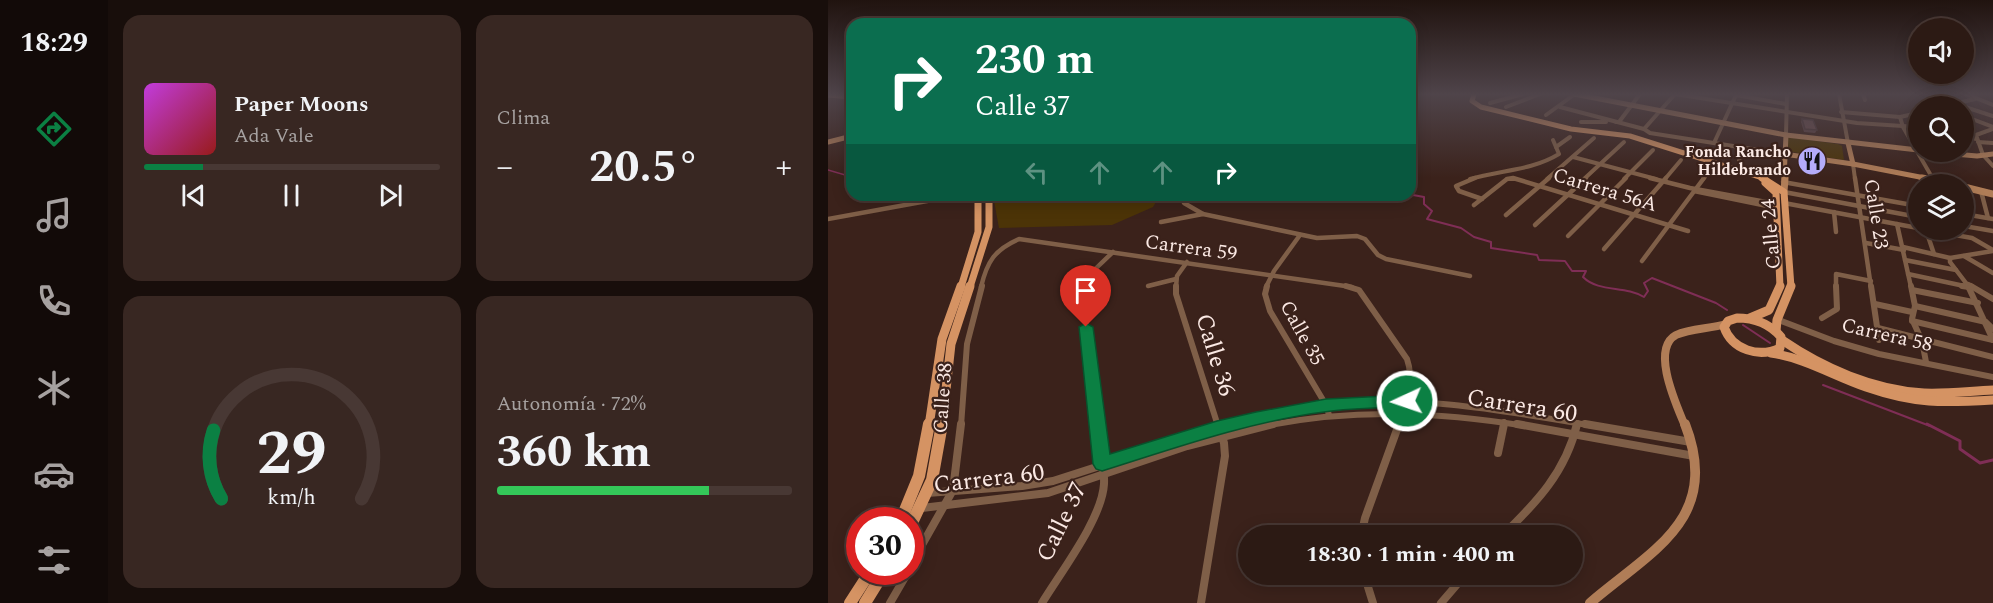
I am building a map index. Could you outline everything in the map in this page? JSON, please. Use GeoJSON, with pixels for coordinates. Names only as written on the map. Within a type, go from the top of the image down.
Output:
{"type":"FeatureCollection","features":[{"type":"Feature","properties":{"kind":"main road","name":"Calle 24"},"geometry":{"type":"LineString","coordinates":[[1535,122],[1570,131],[1632,140],[1749,176],[1767,184],[1774,190],[1779,205],[1790,290],[1785,306],[1776,319],[1776,331]]}},
{"type":"Feature","properties":{"kind":"main road"},"geometry":{"type":"LineString","coordinates":[[1543,122],[1571,129],[1630,136],[1772,182],[1784,192]]}},
{"type":"Feature","properties":{"kind":"main road","name":"Calle 24"},"geometry":{"type":"LineString","coordinates":[[1750,318],[1769,310],[1780,288],[1779,205],[1784,192]]}},
{"type":"Feature","properties":{"kind":"main road","name":"Calle 38"},"geometry":{"type":"LineString","coordinates":[[908,507],[925,460],[942,341],[976,243],[980,222],[978,201]]}},
{"type":"Feature","properties":{"kind":"main road","name":"Calle 38"},"geometry":{"type":"LineString","coordinates":[[920,507],[927,493],[939,446],[950,352],[955,329],[989,226],[991,210],[989,201]]}},
{"type":"Feature","properties":{"kind":"main road"},"geometry":{"type":"LineString","coordinates":[[1993,390],[1915,392],[1892,388],[1866,381],[1813,359],[1782,340],[1776,331],[1764,323],[1750,318],[1737,318],[1725,324],[1724,331],[1728,338],[1748,350],[1791,356],[1865,387],[1914,401],[1936,403],[1993,400]]}},
{"type":"Feature","properties":{"kind":"main road"},"geometry":{"type":"LineString","coordinates":[[1771,352],[1780,348],[1782,340]]}},
{"type":"Feature","properties":{"kind":"main road"},"geometry":{"type":"LineString","coordinates":[[850,603],[862,585]]}},
{"type":"Feature","properties":{"kind":"main road"},"geometry":{"type":"LineString","coordinates":[[865,603],[876,585]]}},
{"type":"Feature","properties":{"kind":"street"},"geometry":{"type":"LineString","coordinates":[[1619,122],[1644,129],[1650,133],[1908,174]]}},
{"type":"Feature","properties":{"kind":"street"},"geometry":{"type":"LineString","coordinates":[[1644,129],[1650,122]]}},
{"type":"Feature","properties":{"kind":"street"},"geometry":{"type":"LineString","coordinates":[[1714,142],[1722,122]]}},
{"type":"Feature","properties":{"kind":"street"},"geometry":{"type":"LineString","coordinates":[[1723,122],[1786,135],[1908,149]]}},
{"type":"Feature","properties":{"kind":"street","name":"Calle 24"},"geometry":{"type":"LineString","coordinates":[[1784,192],[1786,122]]}},
{"type":"Feature","properties":{"kind":"street","name":"Calle 23"},"geometry":{"type":"LineString","coordinates":[[1843,122],[1853,164],[1866,243],[1879,340]]}},
{"type":"Feature","properties":{"kind":"street"},"geometry":{"type":"LineString","coordinates":[[1854,122],[1908,127]]}},
{"type":"Feature","properties":{"kind":"street"},"geometry":{"type":"LineString","coordinates":[[1902,122],[1908,135]]}},
{"type":"Feature","properties":{"kind":"street"},"geometry":{"type":"LineString","coordinates":[[1977,122],[1992,129]]}},
{"type":"Feature","properties":{"kind":"street"},"geometry":{"type":"LineString","coordinates":[[1977,139],[1992,129]]}},
{"type":"Feature","properties":{"kind":"street"},"geometry":{"type":"LineString","coordinates":[[1556,147],[1570,137]]}},
{"type":"Feature","properties":{"kind":"street"},"geometry":{"type":"LineString","coordinates":[[828,142],[846,138]]}},
{"type":"Feature","properties":{"kind":"street"},"geometry":{"type":"LineString","coordinates":[[1506,215],[1594,138]]}},
{"type":"Feature","properties":{"kind":"street"},"geometry":{"type":"LineString","coordinates":[[1974,139],[1993,143]]}},
{"type":"Feature","properties":{"kind":"street"},"geometry":{"type":"LineString","coordinates":[[1977,139],[1983,155],[1993,166]]}},
{"type":"Feature","properties":{"kind":"street"},"geometry":{"type":"LineString","coordinates":[[1482,199],[1459,191],[1456,186],[1481,176],[1544,164],[1559,153],[1553,140]]}},
{"type":"Feature","properties":{"kind":"street"},"geometry":{"type":"LineString","coordinates":[[828,147],[846,142]]}},
{"type":"Feature","properties":{"kind":"street"},"geometry":{"type":"LineString","coordinates":[[1535,225],[1624,142]]}},
{"type":"Feature","properties":{"kind":"street"},"geometry":{"type":"LineString","coordinates":[[1739,161],[1742,147]]}},
{"type":"Feature","properties":{"kind":"street"},"geometry":{"type":"LineString","coordinates":[[1568,236],[1653,150]]}},
{"type":"Feature","properties":{"kind":"street"},"geometry":{"type":"LineString","coordinates":[[1974,154],[1993,154]]}},
{"type":"Feature","properties":{"kind":"street"},"geometry":{"type":"LineString","coordinates":[[1983,155],[1993,159]]}},
{"type":"Feature","properties":{"kind":"street"},"geometry":{"type":"LineString","coordinates":[[1573,157],[1693,189],[1779,205],[1814,208],[1908,226]]}},
{"type":"Feature","properties":{"kind":"street"},"geometry":{"type":"LineString","coordinates":[[1604,249],[1681,160]]}},
{"type":"Feature","properties":{"kind":"street"},"geometry":{"type":"LineString","coordinates":[[1642,261],[1693,189],[1710,170]]}},
{"type":"Feature","properties":{"kind":"street"},"geometry":{"type":"LineString","coordinates":[[1514,171],[1520,180]]}},
{"type":"Feature","properties":{"kind":"street","name":"Carrera 56A"},"geometry":{"type":"LineString","coordinates":[[1482,199],[1507,179],[1513,178],[1688,231]]}},
{"type":"Feature","properties":{"kind":"street"},"geometry":{"type":"LineString","coordinates":[[1772,182],[1783,182],[1908,205]]}},
{"type":"Feature","properties":{"kind":"street"},"geometry":{"type":"LineString","coordinates":[[1974,189],[1993,194]]}},
{"type":"Feature","properties":{"kind":"street"},"geometry":{"type":"LineString","coordinates":[[1981,191],[1991,219]]}},
{"type":"Feature","properties":{"kind":"street"},"geometry":{"type":"LineString","coordinates":[[1784,192],[1908,215]]}},
{"type":"Feature","properties":{"kind":"street"},"geometry":{"type":"LineString","coordinates":[[1812,197],[1814,208]]}},
{"type":"Feature","properties":{"kind":"street"},"geometry":{"type":"LineString","coordinates":[[1474,205],[1482,199]]}},
{"type":"Feature","properties":{"kind":"street"},"geometry":{"type":"LineString","coordinates":[[828,219],[927,201]]}},
{"type":"Feature","properties":{"kind":"street"},"geometry":{"type":"LineString","coordinates":[[1186,201],[1184,202],[1203,214],[1300,235],[1328,239],[1357,236],[1365,239],[1378,255],[1386,259],[1470,276]]}},
{"type":"Feature","properties":{"kind":"street"},"geometry":{"type":"LineString","coordinates":[[1834,212],[1836,232]]}},
{"type":"Feature","properties":{"kind":"street"},"geometry":{"type":"LineString","coordinates":[[1161,222],[1203,214]]}},
{"type":"Feature","properties":{"kind":"street"},"geometry":{"type":"LineString","coordinates":[[1974,216],[1991,219]]}},
{"type":"Feature","properties":{"kind":"street"},"geometry":{"type":"LineString","coordinates":[[1897,224],[1912,290],[1912,321],[1922,339],[1926,362]]}},
{"type":"Feature","properties":{"kind":"street"},"geometry":{"type":"LineString","coordinates":[[1974,228],[1993,231]]}},
{"type":"Feature","properties":{"kind":"street","name":"Calle 35"},"geometry":{"type":"LineString","coordinates":[[1300,235],[1273,274],[1266,290],[1270,311],[1326,405],[1329,415]]}},
{"type":"Feature","properties":{"kind":"street","name":"Carrera 59"},"geometry":{"type":"LineString","coordinates":[[1018,239],[1273,274],[1349,286],[1359,290],[1407,361],[1411,383],[1407,401]]}},
{"type":"Feature","properties":{"kind":"street","name":"Calle 38"},"geometry":{"type":"LineString","coordinates":[[924,542],[953,490],[962,429],[967,344],[987,264],[1008,244],[1018,239]]}},
{"type":"Feature","properties":{"kind":"street"},"geometry":{"type":"LineString","coordinates":[[1974,239],[1993,251]]}},
{"type":"Feature","properties":{"kind":"street"},"geometry":{"type":"LineString","coordinates":[[1930,240],[1934,254]]}},
{"type":"Feature","properties":{"kind":"street"},"geometry":{"type":"LineString","coordinates":[[1866,243],[1950,258],[1993,251]]}},
{"type":"Feature","properties":{"kind":"street","name":"Calle 37"},"geometry":{"type":"LineString","coordinates":[[1042,603],[1087,528],[1100,500],[1103,475],[1082,286],[1089,275],[1113,252]]}},
{"type":"Feature","properties":{"kind":"street"},"geometry":{"type":"LineString","coordinates":[[1964,256],[1993,273]]}},
{"type":"Feature","properties":{"kind":"street"},"geometry":{"type":"LineString","coordinates":[[1950,258],[1978,303],[1993,340]]}},
{"type":"Feature","properties":{"kind":"street"},"geometry":{"type":"LineString","coordinates":[[1905,260],[1956,270]]}},
{"type":"Feature","properties":{"kind":"street"},"geometry":{"type":"LineString","coordinates":[[1148,286],[1176,279],[1187,262]]}},
{"type":"Feature","properties":{"kind":"street"},"geometry":{"type":"LineString","coordinates":[[1822,318],[1838,308],[1836,274],[1871,281]]}},
{"type":"Feature","properties":{"kind":"street"},"geometry":{"type":"LineString","coordinates":[[1908,274],[1968,285],[1993,299]]}},
{"type":"Feature","properties":{"kind":"street","name":"Calle 36"},"geometry":{"type":"LineString","coordinates":[[1176,279],[1176,294],[1221,435],[1225,456],[1201,603]]}},
{"type":"Feature","properties":{"kind":"street"},"geometry":{"type":"LineString","coordinates":[[1912,290],[1978,303]]}},
{"type":"Feature","properties":{"kind":"street"},"geometry":{"type":"LineString","coordinates":[[1875,304],[1986,322],[1993,329]]}},
{"type":"Feature","properties":{"kind":"street","name":"Carrera 58"},"geometry":{"type":"LineString","coordinates":[[1776,319],[1801,330],[1873,352],[1993,377]]}},
{"type":"Feature","properties":{"kind":"street"},"geometry":{"type":"LineString","coordinates":[[1912,321],[1993,340]]}},
{"type":"Feature","properties":{"kind":"street"},"geometry":{"type":"LineString","coordinates":[[1590,603],[1677,529],[1687,511],[1696,457],[1666,373],[1664,356],[1666,345],[1674,336],[1711,330],[1725,324]]}},
{"type":"Feature","properties":{"kind":"street"},"geometry":{"type":"LineString","coordinates":[[1878,328],[1993,357]]}},
{"type":"Feature","properties":{"kind":"street"},"geometry":{"type":"LineString","coordinates":[[1694,332],[1728,338]]}},
{"type":"Feature","properties":{"kind":"street"},"geometry":{"type":"LineString","coordinates":[[1363,525],[1407,401]]}},
{"type":"Feature","properties":{"kind":"street","name":"Carrera 60"},"geometry":{"type":"LineString","coordinates":[[927,493],[1028,486],[1217,427],[1326,405],[1407,401],[1475,406],[1692,442]]}},
{"type":"Feature","properties":{"kind":"street","name":"Carrera 60"},"geometry":{"type":"LineString","coordinates":[[924,507],[947,502],[1026,497],[1048,493],[1221,435],[1329,415],[1403,412],[1452,414],[1696,457]]}},
{"type":"Feature","properties":{"kind":"street"},"geometry":{"type":"LineString","coordinates":[[1498,453],[1504,422]]}},
{"type":"Feature","properties":{"kind":"street"},"geometry":{"type":"LineString","coordinates":[[1513,525],[1562,469],[1577,424]]}},
{"type":"Feature","properties":{"kind":"street"},"geometry":{"type":"LineString","coordinates":[[890,603],[900,585]]}},
{"type":"Feature","properties":{"kind":"street"},"geometry":{"type":"LineString","coordinates":[[1367,585],[1373,603]]}},
{"type":"Feature","properties":{"kind":"street"},"geometry":{"type":"LineString","coordinates":[[1441,603],[1457,585]]}},
{"type":"Feature","properties":{"kind":"shaded area"},"geometry":{"type":"Polygon","coordinates":[[[1787,137],[1838,144],[1842,146],[1844,160],[1786,151],[1787,137]]]}},
{"type":"Feature","properties":{"kind":"shaded area"},"geometry":{"type":"Polygon","coordinates":[[[994,201],[1156,201],[1153,207],[1112,225],[999,228],[994,201]]]}},
{"type":"Feature","properties":{"kind":"building"},"geometry":{"type":"Polygon","coordinates":[[[1803,122],[1814,122],[1817,130],[1805,129],[1803,122]]]}},
{"type":"Feature","properties":{"kind":"waterway"},"geometry":{"type":"LineString","coordinates":[[828,170],[846,175]]}},
{"type":"Feature","properties":{"kind":"waterway"},"geometry":{"type":"LineString","coordinates":[[1416,196],[1424,197],[1424,204],[1432,211],[1427,219],[1461,228],[1474,237],[1491,242],[1491,248],[1537,255],[1539,260],[1565,261],[1572,271],[1586,271],[1583,277],[1589,282],[1637,293],[1644,297],[1648,291],[1644,283],[1652,278],[1716,303],[1727,310]]}},
{"type":"Feature","properties":{"kind":"waterway"},"geometry":{"type":"LineString","coordinates":[[1743,325],[1770,343]]}},
{"type":"Feature","properties":{"kind":"waterway"},"geometry":{"type":"LineString","coordinates":[[1823,385],[1930,426]]}},
{"type":"Feature","properties":{"kind":"waterway"},"geometry":{"type":"LineString","coordinates":[[1927,424],[1960,441],[1960,449],[1980,463],[1993,460]]}},
{"type":"Feature","properties":{"kind":"place","name":"Fonda Rancho Hildebrando"},"geometry":{"type":"Point","coordinates":[1812,161]}},
{"type":"Feature","properties":{"kind":"route"},"geometry":{"type":"LineString","coordinates":[[1086,327],[1102,464],[1217,427],[1256,418],[1326,405],[1407,401]]}}]}
